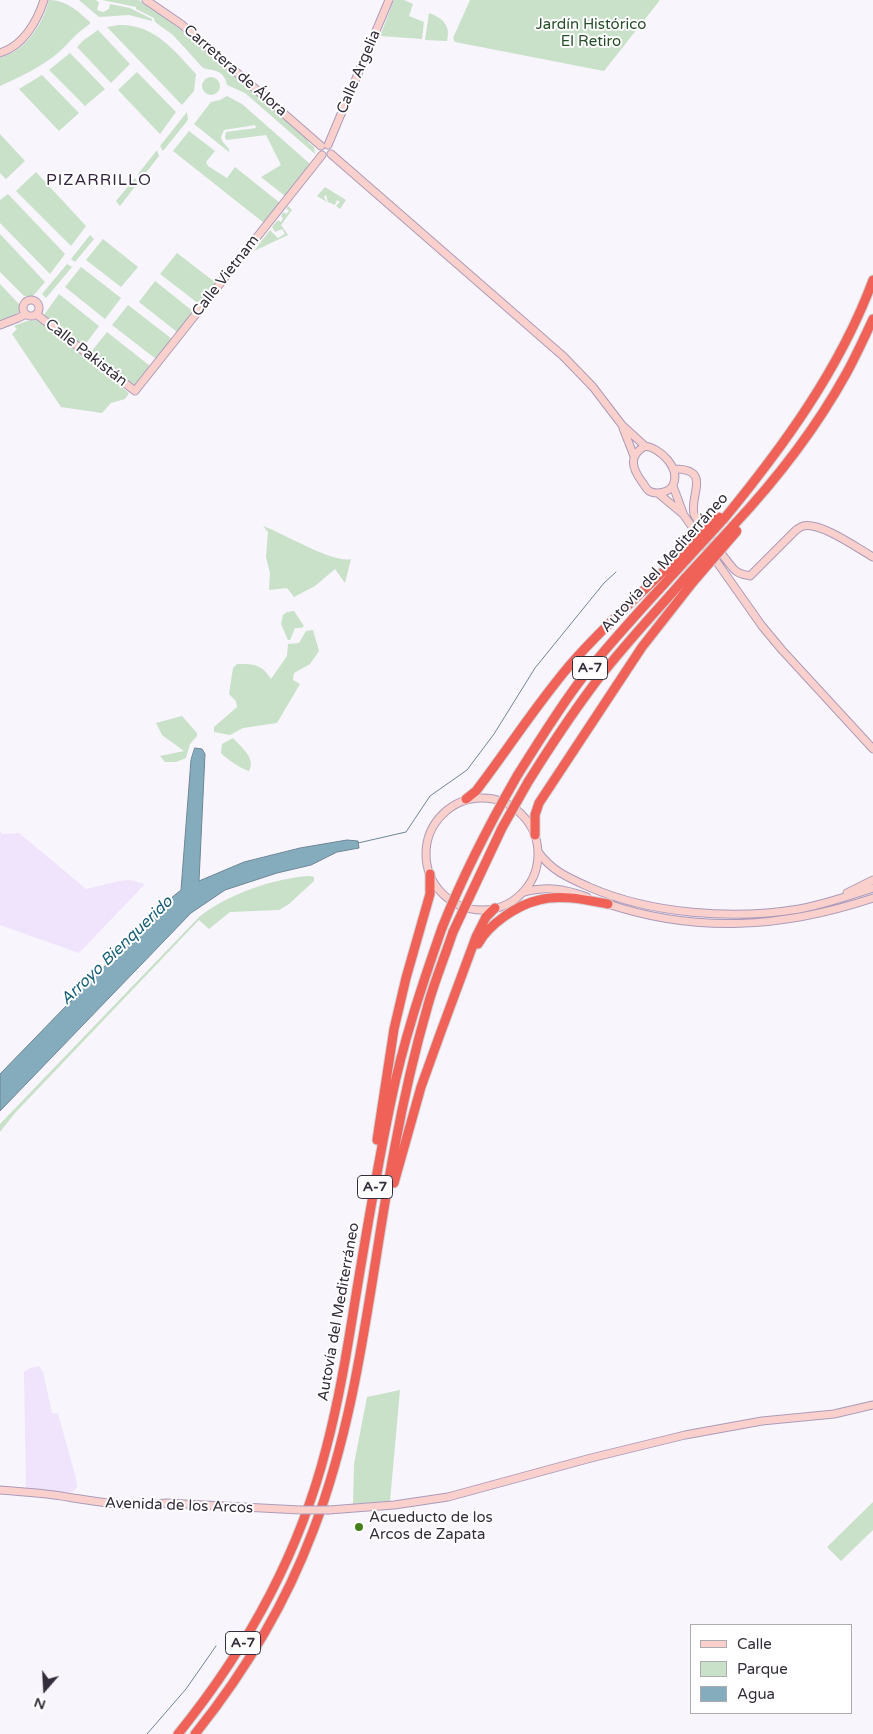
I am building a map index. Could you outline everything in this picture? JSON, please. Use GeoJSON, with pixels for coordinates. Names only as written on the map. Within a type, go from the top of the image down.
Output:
{"type":"FeatureCollection","features":[{"type":"Feature","properties":{"kind":"highway"},"geometry":{"type":"LineString","coordinates":[[466,799],[476,791],[528,718],[570,665],[598,634],[673,568],[754,483],[800,421],[832,368],[867,297],[873,280]]}},
{"type":"Feature","properties":{"kind":"highway","name":"Autovía del Mediterráneo"},"geometry":{"type":"LineString","coordinates":[[195,1734],[220,1702],[259,1643],[287,1592],[313,1531],[339,1454],[354,1392],[410,1071],[428,1004],[454,932],[502,828],[555,739],[592,687],[633,636],[689,580],[735,529],[810,432],[846,374],[873,319]]}},
{"type":"Feature","properties":{"kind":"highway","name":"Autovía del Mediterráneo"},"geometry":{"type":"LineString","coordinates":[[178,1734],[207,1698],[247,1637],[275,1585],[301,1526],[326,1451],[340,1390],[383,1141],[399,1065],[417,999],[457,890],[486,831],[517,776],[545,732],[582,678],[673,568]]}},
{"type":"Feature","properties":{"kind":"highway"},"geometry":{"type":"LineString","coordinates":[[535,835],[535,815],[539,803],[689,580]]}},
{"type":"Feature","properties":{"kind":"highway"},"geometry":{"type":"LineString","coordinates":[[368,1226],[375,1153],[394,1029],[408,970],[430,894],[430,874]]}},
{"type":"Feature","properties":{"kind":"highway"},"geometry":{"type":"LineString","coordinates":[[466,964],[480,940],[495,923],[513,911],[539,900],[563,898],[608,904]]}},
{"type":"Feature","properties":{"kind":"highway"},"geometry":{"type":"LineString","coordinates":[[381,1229],[421,1087],[466,964],[486,917],[495,908]]}},
{"type":"Feature","properties":{"kind":"main road"},"geometry":{"type":"LineString","coordinates":[[0,53],[15,46],[30,29],[41,11],[44,0]]}},
{"type":"Feature","properties":{"kind":"main road","name":"Carretera de Álora"},"geometry":{"type":"LineString","coordinates":[[146,0],[181,24],[325,145]]}},
{"type":"Feature","properties":{"kind":"main road","name":"Calle Argelia"},"geometry":{"type":"LineString","coordinates":[[325,145],[390,0]]}},
{"type":"Feature","properties":{"kind":"main road"},"geometry":{"type":"LineString","coordinates":[[325,145],[332,148],[330,154],[322,155],[320,151],[325,145]]}},
{"type":"Feature","properties":{"kind":"main road"},"geometry":{"type":"LineString","coordinates":[[330,154],[563,356],[593,387],[622,425],[645,446],[654,448],[663,454],[673,469],[673,486],[683,514]]}},
{"type":"Feature","properties":{"kind":"main road","name":"Calle Vietnam"},"geometry":{"type":"LineString","coordinates":[[135,391],[322,155]]}},
{"type":"Feature","properties":{"kind":"main road"},"geometry":{"type":"LineString","coordinates":[[0,325],[26,314],[31,316],[36,314],[39,310],[38,304],[31,300],[24,305],[26,314]]}},
{"type":"Feature","properties":{"kind":"main road","name":"Calle Pakistán"},"geometry":{"type":"LineString","coordinates":[[36,314],[135,391]]}},
{"type":"Feature","properties":{"kind":"main road"},"geometry":{"type":"LineString","coordinates":[[622,425],[634,456],[633,466],[636,474],[649,491],[659,494],[683,514],[767,632],[818,691],[873,749]]}},
{"type":"Feature","properties":{"kind":"main road"},"geometry":{"type":"LineString","coordinates":[[634,456],[638,450],[645,446]]}},
{"type":"Feature","properties":{"kind":"main road"},"geometry":{"type":"LineString","coordinates":[[673,469],[687,471],[694,476],[698,484],[692,503],[694,516],[736,572],[750,576],[796,530],[803,526],[813,526],[824,530],[873,558]]}},
{"type":"Feature","properties":{"kind":"main road"},"geometry":{"type":"LineString","coordinates":[[659,494],[668,491],[673,486]]}},
{"type":"Feature","properties":{"kind":"main road"},"geometry":{"type":"LineString","coordinates":[[482,797],[498,799],[512,805],[524,815],[535,835],[539,853],[538,865],[534,876],[524,892],[511,902],[495,908],[479,910],[456,903],[438,888],[430,874],[426,856],[427,843],[432,829],[440,816],[452,806],[466,799],[482,797]]}},
{"type":"Feature","properties":{"kind":"main road"},"geometry":{"type":"LineString","coordinates":[[539,853],[551,868],[563,875],[612,895],[654,906],[699,913],[747,914],[798,909],[836,900],[873,888]]}},
{"type":"Feature","properties":{"kind":"main road"},"geometry":{"type":"LineString","coordinates":[[836,900],[873,880]]}},
{"type":"Feature","properties":{"kind":"main road"},"geometry":{"type":"LineString","coordinates":[[524,892],[539,888],[554,888],[651,915],[696,922],[747,924],[800,918],[873,898]]}},
{"type":"Feature","properties":{"kind":"main road","name":"Avenida de los Arcos"},"geometry":{"type":"LineString","coordinates":[[0,1490],[144,1506],[166,1503],[329,1510],[394,1505],[448,1497],[590,1458],[742,1424],[834,1414],[873,1405]]}},
{"type":"Feature","properties":{"kind":"shaded area"},"geometry":{"type":"Polygon","coordinates":[[[0,831],[2,834],[19,833],[86,889],[130,880],[145,884],[79,953],[0,925],[0,831]]]}},
{"type":"Feature","properties":{"kind":"shaded area"},"geometry":{"type":"Polygon","coordinates":[[[39,1366],[43,1372],[52,1413],[58,1414],[76,1478],[77,1487],[74,1491],[65,1494],[26,1489],[24,1372],[39,1366]]]}},
{"type":"Feature","properties":{"kind":"green space"},"geometry":{"type":"Polygon","coordinates":[[[49,0],[55,0],[71,7],[90,24],[51,58],[0,86],[0,58],[18,49],[32,36],[42,19],[49,0]]]}},
{"type":"Feature","properties":{"kind":"green space"},"geometry":{"type":"Polygon","coordinates":[[[79,0],[95,0],[99,2],[97,10],[103,12],[109,9],[110,4],[130,8],[152,19],[152,21],[129,15],[99,17],[79,0]]]}},
{"type":"Feature","properties":{"kind":"green space"},"geometry":{"type":"Polygon","coordinates":[[[102,0],[139,0],[163,15],[309,140],[308,142],[314,147],[315,154],[245,93],[227,85],[224,76],[203,68],[173,35],[155,22],[154,18],[136,9],[136,7],[102,0]]]}},
{"type":"Feature","properties":{"kind":"green space"},"geometry":{"type":"Polygon","coordinates":[[[394,0],[404,0],[413,4],[409,16],[424,22],[422,39],[380,36],[394,0]]]}},
{"type":"Feature","properties":{"kind":"green space","name":"Jardín Histórico El Retiro"},"geometry":{"type":"Polygon","coordinates":[[[470,0],[660,0],[604,71],[455,42],[453,38],[470,0]]]}},
{"type":"Feature","properties":{"kind":"green space"},"geometry":{"type":"Polygon","coordinates":[[[429,13],[445,23],[448,31],[447,41],[425,40],[429,13]]]}},
{"type":"Feature","properties":{"kind":"green space"},"geometry":{"type":"Polygon","coordinates":[[[119,25],[143,29],[153,34],[171,48],[196,74],[194,91],[182,105],[107,27],[119,25]]]}},
{"type":"Feature","properties":{"kind":"green space"},"geometry":{"type":"Polygon","coordinates":[[[98,30],[130,64],[111,83],[77,47],[98,30]]]}},
{"type":"Feature","properties":{"kind":"green space"},"geometry":{"type":"Polygon","coordinates":[[[70,53],[105,89],[85,106],[49,70],[70,53]]]}},
{"type":"Feature","properties":{"kind":"green space"},"geometry":{"type":"Polygon","coordinates":[[[137,72],[176,112],[160,134],[118,90],[137,72]]]}},
{"type":"Feature","properties":{"kind":"green space"},"geometry":{"type":"Polygon","coordinates":[[[42,75],[79,113],[59,131],[19,89],[42,75]]]}},
{"type":"Feature","properties":{"kind":"green space"},"geometry":{"type":"Polygon","coordinates":[[[211,77],[217,80],[220,86],[217,92],[211,95],[205,92],[202,86],[205,80],[211,77]]]}},
{"type":"Feature","properties":{"kind":"green space"},"geometry":{"type":"Polygon","coordinates":[[[227,96],[242,104],[309,163],[285,196],[261,177],[281,165],[266,135],[227,140],[225,138],[226,132],[256,128],[255,125],[224,130],[221,137],[229,152],[194,124],[211,102],[227,96]]]}},
{"type":"Feature","properties":{"kind":"green space"},"geometry":{"type":"Polygon","coordinates":[[[187,112],[188,120],[163,151],[160,146],[187,112]]]}},
{"type":"Feature","properties":{"kind":"green space"},"geometry":{"type":"Polygon","coordinates":[[[189,131],[215,151],[206,162],[208,166],[227,178],[235,167],[280,203],[264,223],[173,151],[189,131]]]}},
{"type":"Feature","properties":{"kind":"green space"},"geometry":{"type":"Polygon","coordinates":[[[0,134],[25,161],[6,179],[0,173],[0,134]]]}},
{"type":"Feature","properties":{"kind":"green space"},"geometry":{"type":"Polygon","coordinates":[[[157,150],[159,156],[141,179],[138,174],[157,150]]]}},
{"type":"Feature","properties":{"kind":"green space"},"geometry":{"type":"Polygon","coordinates":[[[36,172],[86,226],[71,246],[16,191],[36,172]]]}},
{"type":"Feature","properties":{"kind":"green space"},"geometry":{"type":"Polygon","coordinates":[[[135,178],[138,183],[120,206],[116,201],[135,178]]]}},
{"type":"Feature","properties":{"kind":"green space"},"geometry":{"type":"Polygon","coordinates":[[[325,187],[346,200],[340,209],[336,206],[340,202],[337,200],[335,205],[328,202],[326,195],[324,197],[327,202],[317,196],[325,187]]]}},
{"type":"Feature","properties":{"kind":"green space"},"geometry":{"type":"Polygon","coordinates":[[[8,194],[65,254],[50,274],[0,223],[0,200],[8,194]]]}},
{"type":"Feature","properties":{"kind":"green space"},"geometry":{"type":"Polygon","coordinates":[[[288,206],[292,210],[281,225],[288,235],[254,251],[270,230],[278,238],[285,234],[282,229],[275,232],[272,227],[278,220],[281,222],[283,212],[286,214],[289,211],[286,208],[288,206]]]}},
{"type":"Feature","properties":{"kind":"green space"},"geometry":{"type":"Polygon","coordinates":[[[0,234],[45,282],[33,296],[24,296],[0,272],[0,234]]]}},
{"type":"Feature","properties":{"kind":"green space"},"geometry":{"type":"Polygon","coordinates":[[[90,235],[94,239],[75,262],[71,259],[90,235]]]}},
{"type":"Feature","properties":{"kind":"green space"},"geometry":{"type":"Polygon","coordinates":[[[103,239],[138,267],[121,287],[86,260],[103,239]]]}},
{"type":"Feature","properties":{"kind":"green space"},"geometry":{"type":"Polygon","coordinates":[[[177,253],[216,283],[199,304],[160,274],[177,253]]]}},
{"type":"Feature","properties":{"kind":"green space"},"geometry":{"type":"Polygon","coordinates":[[[67,264],[72,267],[46,298],[42,294],[67,264]]]}},
{"type":"Feature","properties":{"kind":"green space"},"geometry":{"type":"Polygon","coordinates":[[[81,267],[121,298],[105,319],[65,287],[81,267]]]}},
{"type":"Feature","properties":{"kind":"green space"},"geometry":{"type":"Polygon","coordinates":[[[155,281],[194,312],[177,332],[139,302],[155,281]]]}},
{"type":"Feature","properties":{"kind":"green space"},"geometry":{"type":"Polygon","coordinates":[[[0,284],[19,304],[19,312],[0,322],[0,284]]]}},
{"type":"Feature","properties":{"kind":"green space"},"geometry":{"type":"Polygon","coordinates":[[[59,294],[99,326],[84,346],[44,315],[59,294]]]}},
{"type":"Feature","properties":{"kind":"green space"},"geometry":{"type":"Polygon","coordinates":[[[128,305],[172,339],[156,359],[112,325],[128,305]]]}},
{"type":"Feature","properties":{"kind":"green space"},"geometry":{"type":"Polygon","coordinates":[[[37,320],[129,393],[125,399],[111,403],[102,413],[61,407],[12,334],[17,329],[14,326],[27,321],[37,320]]]}},
{"type":"Feature","properties":{"kind":"green space"},"geometry":{"type":"Polygon","coordinates":[[[107,332],[150,366],[134,386],[91,352],[107,332]]]}},
{"type":"Feature","properties":{"kind":"green space"},"geometry":{"type":"Polygon","coordinates":[[[263,526],[321,553],[343,559],[351,559],[345,583],[335,569],[315,586],[294,597],[287,588],[269,590],[270,573],[266,557],[268,532],[263,526]]]}},
{"type":"Feature","properties":{"kind":"green space"},"geometry":{"type":"Polygon","coordinates":[[[294,611],[304,626],[295,628],[290,640],[288,640],[281,624],[283,615],[294,611]]]}},
{"type":"Feature","properties":{"kind":"green space"},"geometry":{"type":"Polygon","coordinates":[[[313,630],[319,651],[310,664],[294,673],[293,680],[300,684],[277,723],[243,728],[230,735],[214,732],[214,727],[237,707],[236,701],[229,694],[233,668],[237,664],[257,666],[264,670],[271,679],[287,656],[288,644],[299,643],[306,631],[313,630]]]}},
{"type":"Feature","properties":{"kind":"green space"},"geometry":{"type":"Polygon","coordinates":[[[182,716],[197,733],[197,736],[190,744],[186,758],[176,762],[165,762],[160,756],[184,751],[162,735],[156,723],[182,716]]]}},
{"type":"Feature","properties":{"kind":"green space"},"geometry":{"type":"Polygon","coordinates":[[[233,738],[249,757],[251,766],[249,771],[221,753],[222,744],[233,738]]]}},
{"type":"Feature","properties":{"kind":"green space"},"geometry":{"type":"Polygon","coordinates":[[[314,877],[314,881],[289,904],[279,910],[230,912],[209,929],[199,920],[15,1113],[0,1132],[0,1124],[199,917],[236,895],[251,889],[281,880],[314,877]]]}},
{"type":"Feature","properties":{"kind":"green space"},"geometry":{"type":"Polygon","coordinates":[[[400,1390],[390,1501],[353,1504],[354,1464],[367,1397],[400,1390]]]}},
{"type":"Feature","properties":{"kind":"green space"},"geometry":{"type":"Polygon","coordinates":[[[873,1502],[873,1530],[841,1561],[827,1547],[873,1502]]]}},
{"type":"Feature","properties":{"kind":"water"},"geometry":{"type":"Polygon","coordinates":[[[195,748],[202,749],[205,754],[199,881],[244,862],[300,848],[347,840],[358,841],[359,848],[337,852],[311,865],[277,873],[225,890],[191,913],[0,1111],[0,1074],[170,899],[181,890],[191,760],[195,748]]]}},
{"type":"Feature","properties":{"kind":"waterway"},"geometry":{"type":"LineString","coordinates":[[358,843],[406,832],[430,796],[467,770],[494,734],[535,668],[604,583],[616,572]]}},
{"type":"Feature","properties":{"kind":"waterway"},"geometry":{"type":"LineString","coordinates":[[147,1734],[186,1689],[216,1646]]}},
{"type":"Feature","properties":{"kind":"place","name":"Acueducto de los Arcos de Zapata"},"geometry":{"type":"Point","coordinates":[359,1527]}},
{"type":"Feature","properties":{"kind":"district","name":"PIZARRILLO"},"geometry":{"type":"Point","coordinates":[99,181]}},
{"type":"Feature","properties":{"kind":"water label","name":"Arroyo Bienquerido"},"geometry":{"type":"Point","coordinates":[117,951]}}]}
